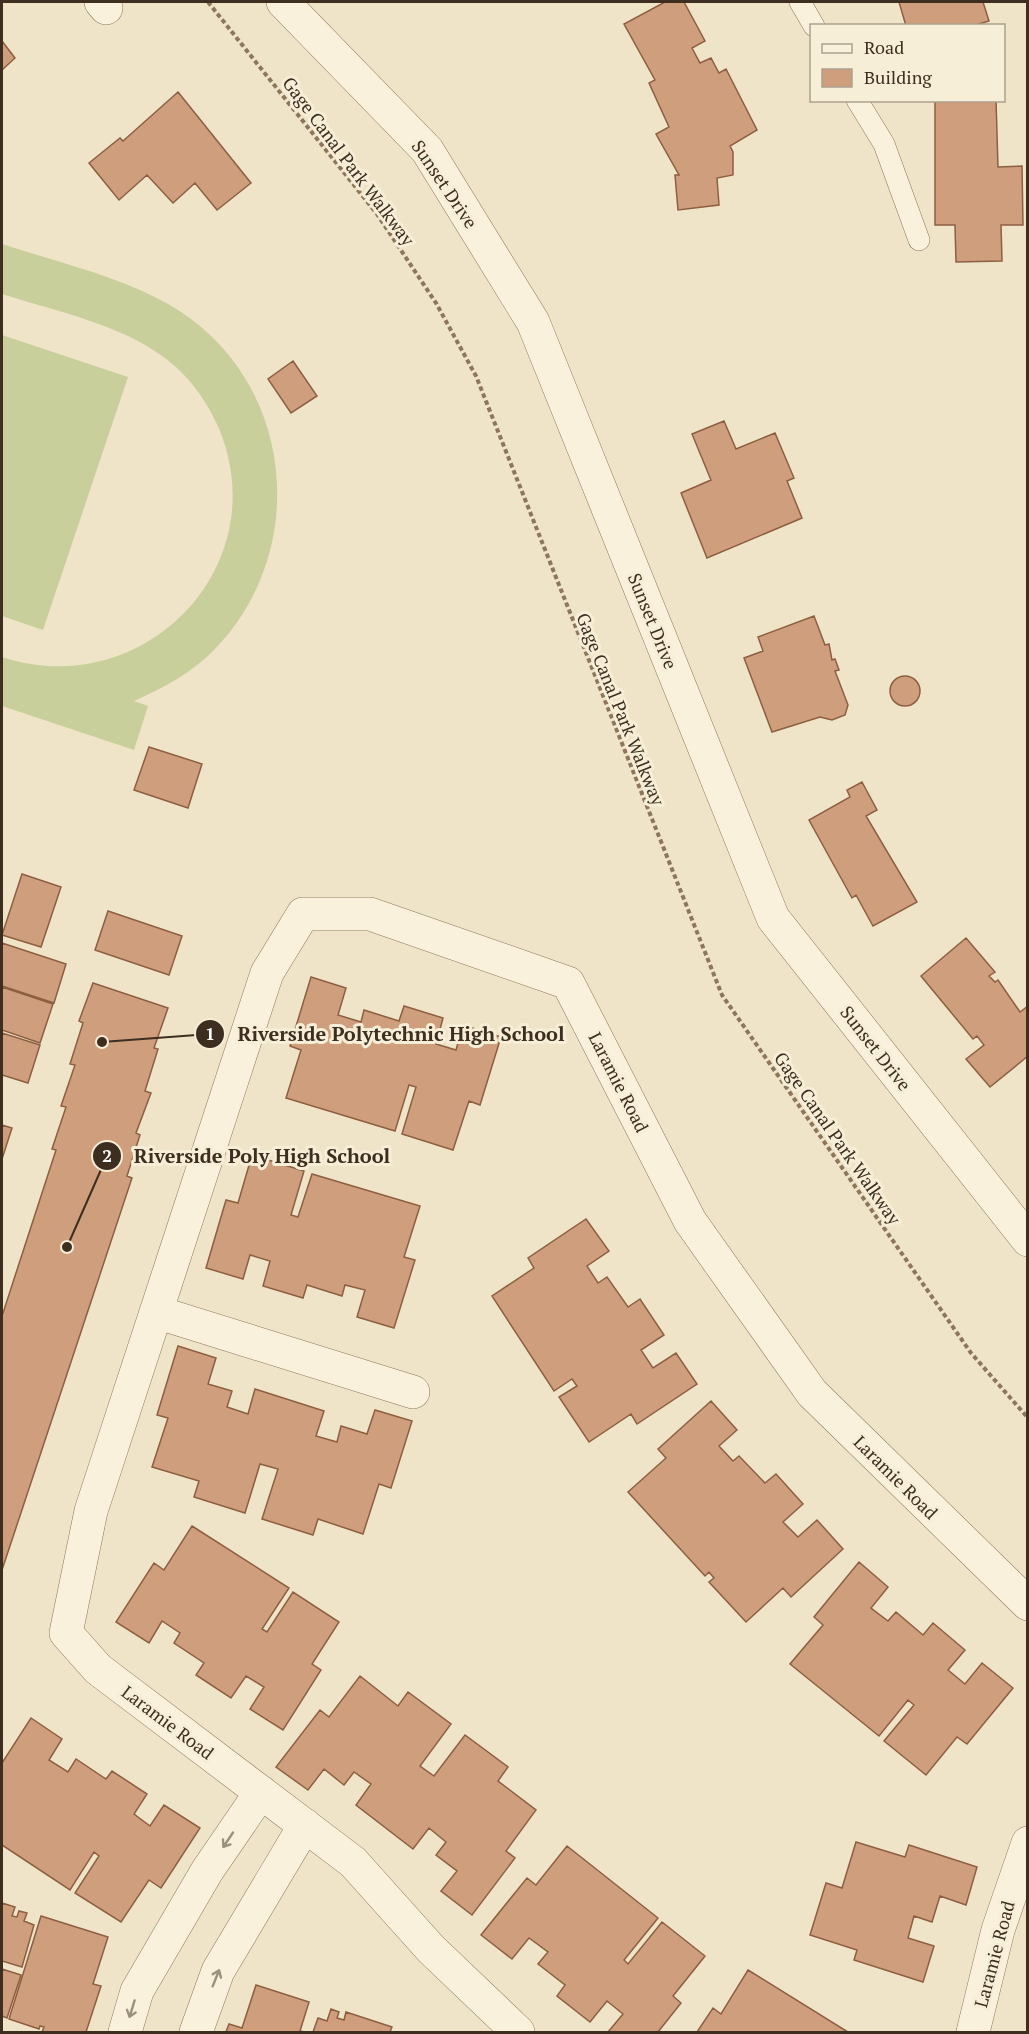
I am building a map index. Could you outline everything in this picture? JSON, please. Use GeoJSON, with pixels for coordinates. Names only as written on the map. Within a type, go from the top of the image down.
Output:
{"type":"FeatureCollection","features":[{"type":"Feature","properties":{"kind":"street","name":"Sunset Drive"},"geometry":{"type":"LineString","coordinates":[[283,2],[427,150],[533,322],[773,918],[1028,1240]]}},
{"type":"Feature","properties":{"kind":"street","name":"Laramie Road"},"geometry":{"type":"LineString","coordinates":[[518,2032],[432,1949],[354,1862],[98,1669],[66,1633],[91,1511],[267,973],[303,914],[370,914],[568,983],[690,1221],[812,1393],[1028,1605]]}},
{"type":"Feature","properties":{"kind":"street"},"geometry":{"type":"LineString","coordinates":[[156,1312],[413,1392]]}},
{"type":"Feature","properties":{"kind":"street"},"geometry":{"type":"LineString","coordinates":[[124,2032],[137,1991],[207,1871],[261,1792]]}},
{"type":"Feature","properties":{"kind":"street"},"geometry":{"type":"LineString","coordinates":[[196,2032],[218,1971],[305,1825]]}},
{"type":"Feature","properties":{"kind":"street","name":"Laramie Road"},"geometry":{"type":"LineString","coordinates":[[974,2032],[998,1930],[1028,1843]]}},
{"type":"Feature","properties":{"kind":"lane"},"geometry":{"type":"LineString","coordinates":[[800,2],[813,24]]}},
{"type":"Feature","properties":{"kind":"lane"},"geometry":{"type":"LineString","coordinates":[[858,102],[884,144],[919,240]]}},
{"type":"Feature","properties":{"kind":"path","name":"Gage Canal Park Walkway"},"geometry":{"type":"LineString","coordinates":[[208,2],[377,214],[436,303],[476,376],[722,994],[971,1353],[1028,1418]]}},
{"type":"Feature","properties":{"kind":"green space"},"geometry":{"type":"Polygon","coordinates":[[[2,244],[124,283],[170,305],[191,319],[226,352],[252,391],[269,434],[277,479],[275,525],[264,570],[244,612],[214,650],[177,679],[134,701],[148,706],[134,750],[2,706],[2,657],[54,666],[102,661],[147,642],[184,613],[212,576],[229,531],[232,483],[220,431],[210,410],[189,380],[171,363],[145,345],[85,319],[2,294],[2,244]]]}},
{"type":"Feature","properties":{"kind":"green space"},"geometry":{"type":"Polygon","coordinates":[[[2,335],[128,377],[43,630],[2,616],[2,335]]]}},
{"type":"Feature","properties":{"kind":"building"},"geometry":{"type":"Polygon","coordinates":[[[665,2],[684,2],[705,41],[692,48],[700,63],[711,58],[719,73],[726,69],[757,130],[730,146],[733,152],[733,175],[717,178],[719,205],[678,210],[675,175],[679,175],[656,134],[669,127],[649,83],[655,80],[624,24],[665,2]]]}},
{"type":"Feature","properties":{"kind":"building"},"geometry":{"type":"Polygon","coordinates":[[[899,2],[983,2],[989,21],[979,24],[905,24],[899,2]]]}},
{"type":"Feature","properties":{"kind":"building"},"geometry":{"type":"Polygon","coordinates":[[[2,41],[15,58],[2,70],[2,41]]]}},
{"type":"Feature","properties":{"kind":"building"},"geometry":{"type":"Polygon","coordinates":[[[178,92],[251,183],[217,210],[195,183],[173,203],[147,175],[119,200],[89,163],[120,138],[123,141],[178,92]]]}},
{"type":"Feature","properties":{"kind":"building"},"geometry":{"type":"Polygon","coordinates":[[[935,102],[996,102],[998,167],[1022,166],[1023,225],[1001,225],[1002,261],[956,262],[955,225],[935,225],[935,102]]]}},
{"type":"Feature","properties":{"kind":"building"},"geometry":{"type":"Polygon","coordinates":[[[293,361],[317,396],[291,413],[268,379],[293,361]]]}},
{"type":"Feature","properties":{"kind":"building"},"geometry":{"type":"Polygon","coordinates":[[[724,421],[736,449],[775,433],[794,478],[787,481],[802,518],[707,558],[681,493],[711,480],[692,434],[724,421]]]}},
{"type":"Feature","properties":{"kind":"building"},"geometry":{"type":"Polygon","coordinates":[[[814,616],[825,645],[829,644],[832,660],[835,659],[839,670],[835,671],[848,705],[845,715],[832,720],[820,717],[772,732],[744,658],[763,651],[758,637],[814,616]]]}},
{"type":"Feature","properties":{"kind":"building"},"geometry":{"type":"Polygon","coordinates":[[[905,676],[916,680],[920,691],[916,702],[905,706],[894,702],[890,691],[894,680],[905,676]]]}},
{"type":"Feature","properties":{"kind":"building"},"geometry":{"type":"Polygon","coordinates":[[[149,747],[202,764],[188,808],[134,790],[149,747]]]}},
{"type":"Feature","properties":{"kind":"building"},"geometry":{"type":"Polygon","coordinates":[[[862,782],[877,810],[866,816],[917,902],[873,926],[856,895],[852,898],[809,820],[850,797],[847,790],[862,782]]]}},
{"type":"Feature","properties":{"kind":"building"},"geometry":{"type":"Polygon","coordinates":[[[22,874],[61,887],[41,947],[2,935],[22,874]]]}},
{"type":"Feature","properties":{"kind":"building"},"geometry":{"type":"Polygon","coordinates":[[[108,911],[182,936],[169,975],[95,950],[108,911]]]}},
{"type":"Feature","properties":{"kind":"building"},"geometry":{"type":"Polygon","coordinates":[[[966,938],[995,972],[989,976],[995,982],[998,980],[1020,1012],[1028,1006],[1028,1056],[990,1087],[966,1059],[984,1045],[977,1036],[973,1039],[921,976],[966,938]]]}},
{"type":"Feature","properties":{"kind":"building"},"geometry":{"type":"Polygon","coordinates":[[[2,943],[66,964],[54,1003],[2,986],[2,943]]]}},
{"type":"Feature","properties":{"kind":"building"},"geometry":{"type":"Polygon","coordinates":[[[311,977],[346,988],[338,1015],[361,1022],[364,1010],[399,1021],[404,1006],[443,1018],[436,1044],[456,1050],[463,1025],[501,1037],[480,1105],[469,1101],[453,1150],[402,1134],[416,1087],[409,1085],[395,1131],[286,1098],[301,1050],[290,1046],[311,977]]]}},
{"type":"Feature","properties":{"kind":"building"},"geometry":{"type":"Polygon","coordinates":[[[93,983],[168,1008],[154,1048],[158,1049],[145,1091],[151,1093],[136,1133],[140,1135],[127,1176],[132,1178],[2,1570],[2,1316],[56,1150],[52,1149],[66,1107],[61,1106],[75,1065],[70,1064],[83,1023],[79,1021],[93,983]]]}},
{"type":"Feature","properties":{"kind":"building"},"geometry":{"type":"Polygon","coordinates":[[[2,987],[53,1004],[40,1043],[2,1030],[2,987]]]}},
{"type":"Feature","properties":{"kind":"building"},"geometry":{"type":"Polygon","coordinates":[[[2,1033],[40,1045],[28,1083],[2,1075],[2,1033]]]}},
{"type":"Feature","properties":{"kind":"building"},"geometry":{"type":"Polygon","coordinates":[[[2,1125],[12,1128],[2,1159],[2,1125]]]}},
{"type":"Feature","properties":{"kind":"building"},"geometry":{"type":"Polygon","coordinates":[[[252,1155],[304,1171],[291,1215],[298,1217],[312,1174],[420,1206],[404,1257],[415,1260],[394,1328],[357,1317],[365,1290],[345,1285],[342,1296],[307,1285],[303,1298],[263,1286],[270,1261],[250,1255],[243,1279],[206,1268],[226,1200],[238,1203],[252,1155]]]}},
{"type":"Feature","properties":{"kind":"building"},"geometry":{"type":"Polygon","coordinates":[[[586,1219],[609,1251],[587,1266],[598,1283],[607,1277],[628,1307],[640,1299],[664,1335],[641,1350],[653,1368],[676,1353],[697,1384],[637,1424],[631,1414],[589,1442],[559,1397],[577,1386],[572,1379],[554,1391],[492,1296],[534,1268],[528,1258],[586,1219]]]}},
{"type":"Feature","properties":{"kind":"building"},"geometry":{"type":"Polygon","coordinates":[[[178,1346],[216,1358],[208,1384],[232,1391],[227,1407],[248,1414],[255,1389],[324,1411],[316,1436],[337,1442],[341,1426],[367,1434],[375,1410],[412,1421],[391,1488],[379,1484],[363,1534],[318,1519],[313,1535],[262,1519],[278,1469],[260,1464],[245,1513],[194,1497],[199,1481],[152,1467],[168,1418],[157,1415],[178,1346]]]}},
{"type":"Feature","properties":{"kind":"building"},"geometry":{"type":"Polygon","coordinates":[[[711,1401],[737,1430],[719,1446],[733,1461],[739,1456],[765,1483],[776,1474],[803,1504],[783,1522],[798,1537],[817,1520],[843,1549],[791,1597],[783,1588],[746,1622],[709,1582],[714,1578],[709,1572],[705,1576],[628,1492],[666,1458],[658,1449],[711,1401]]]}},
{"type":"Feature","properties":{"kind":"building"},"geometry":{"type":"Polygon","coordinates":[[[192,1526],[289,1588],[262,1629],[267,1632],[293,1592],[339,1622],[312,1664],[321,1670],[283,1730],[250,1709],[264,1687],[246,1676],[231,1698],[196,1675],[204,1663],[174,1643],[180,1633],[162,1621],[149,1643],[116,1622],[154,1563],[164,1570],[192,1526]]]}},
{"type":"Feature","properties":{"kind":"building"},"geometry":{"type":"Polygon","coordinates":[[[859,1562],[888,1587],[871,1608],[888,1621],[896,1612],[923,1635],[933,1623],[965,1650],[948,1670],[965,1684],[982,1663],[1013,1688],[967,1744],[957,1737],[926,1775],[884,1741],[914,1705],[908,1700],[879,1736],[790,1664],[823,1625],[814,1617],[859,1562]]]}},
{"type":"Feature","properties":{"kind":"building"},"geometry":{"type":"Polygon","coordinates":[[[360,1676],[398,1706],[408,1692],[451,1724],[420,1766],[434,1776],[465,1735],[508,1767],[498,1781],[536,1810],[506,1851],[515,1858],[472,1915],[441,1891],[457,1871],[436,1855],[446,1842],[429,1828],[413,1849],[356,1805],[371,1784],[354,1772],[344,1785],[324,1769],[308,1790],[276,1767],[320,1710],[329,1717],[360,1676]]]}},
{"type":"Feature","properties":{"kind":"building"},"geometry":{"type":"Polygon","coordinates":[[[31,1718],[62,1739],[49,1760],[68,1772],[76,1759],[106,1779],[112,1771],[147,1794],[134,1814],[150,1826],[164,1805],[200,1828],[161,1888],[149,1880],[121,1922],[75,1893],[99,1856],[94,1852],[70,1890],[2,1845],[2,1763],[31,1718]]]}},
{"type":"Feature","properties":{"kind":"building"},"geometry":{"type":"Polygon","coordinates":[[[856,1842],[905,1857],[909,1845],[977,1867],[966,1905],[940,1896],[932,1922],[914,1916],[908,1938],[934,1946],[923,1982],[854,1960],[857,1950],[810,1935],[826,1883],[842,1888],[856,1842]]]}},
{"type":"Feature","properties":{"kind":"building"},"geometry":{"type":"Polygon","coordinates":[[[567,1846],[658,1918],[624,1960],[628,1964],[662,1922],[705,1956],[673,1996],[681,2003],[658,2032],[608,2032],[623,2014],[607,2001],[590,2022],[557,1996],[565,1985],[538,1964],[548,1952],[529,1938],[512,1959],[481,1935],[527,1878],[536,1885],[567,1846]]]}},
{"type":"Feature","properties":{"kind":"building"},"geometry":{"type":"Polygon","coordinates":[[[2,1903],[15,1907],[12,1916],[17,1917],[19,1911],[27,1913],[24,1921],[34,1925],[22,1967],[2,1961],[2,1903]]]}},
{"type":"Feature","properties":{"kind":"building"},"geometry":{"type":"Polygon","coordinates":[[[41,1916],[108,1937],[93,1984],[101,1986],[86,2032],[42,2032],[44,2027],[40,2026],[39,2029],[9,2019],[41,1916]]]}},
{"type":"Feature","properties":{"kind":"building"},"geometry":{"type":"Polygon","coordinates":[[[2,1969],[21,1975],[7,2018],[2,2016],[2,1969]]]}},
{"type":"Feature","properties":{"kind":"building"},"geometry":{"type":"Polygon","coordinates":[[[748,1970],[848,2032],[697,2032],[713,2008],[721,2014],[748,1970]]]}},
{"type":"Feature","properties":{"kind":"building"},"geometry":{"type":"Polygon","coordinates":[[[256,1985],[309,2002],[300,2031],[305,2032],[226,2032],[229,2024],[242,2028],[256,1985]]]}},
{"type":"Feature","properties":{"kind":"building"},"geometry":{"type":"Polygon","coordinates":[[[331,2009],[339,2012],[337,2018],[344,2020],[346,2012],[392,2027],[390,2032],[313,2032],[318,2018],[327,2021],[331,2009]]]}},
{"type":"Feature","properties":{"kind":"place","name":"Riverside Polytechnic High School"},"geometry":{"type":"Point","coordinates":[102,1042]}},
{"type":"Feature","properties":{"kind":"place","name":"Riverside Poly High School"},"geometry":{"type":"Point","coordinates":[67,1247]}}]}
